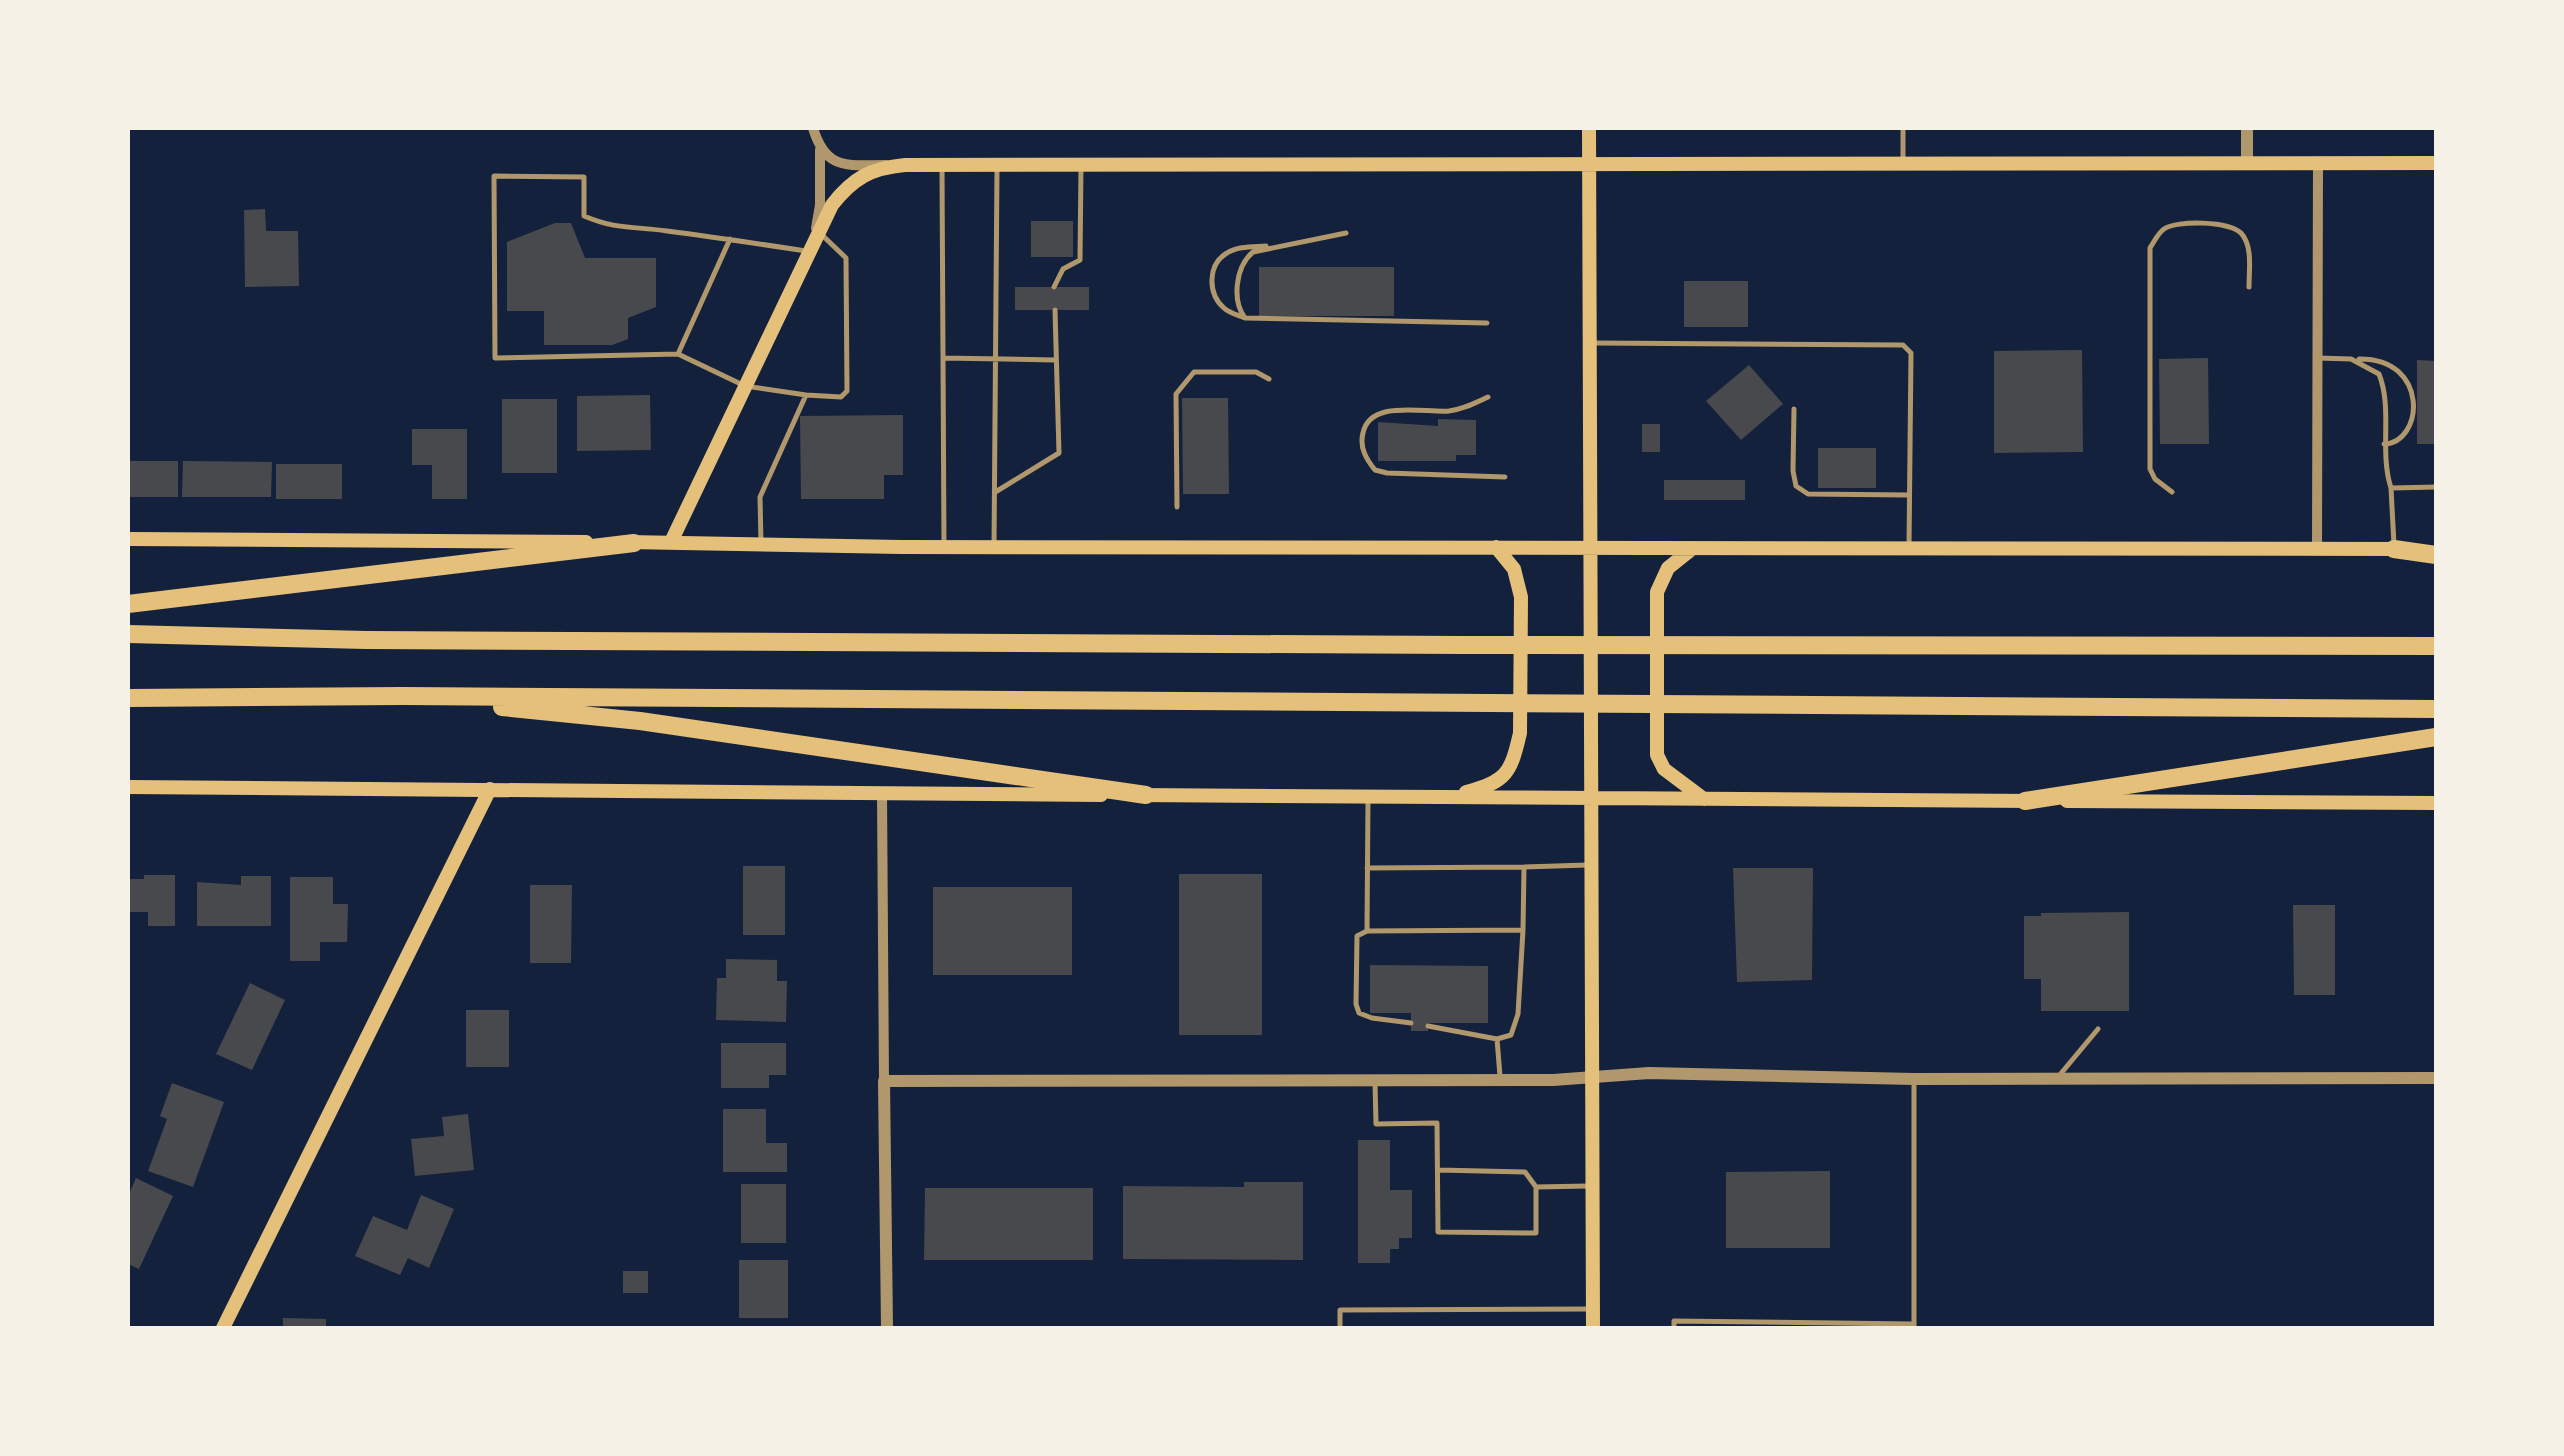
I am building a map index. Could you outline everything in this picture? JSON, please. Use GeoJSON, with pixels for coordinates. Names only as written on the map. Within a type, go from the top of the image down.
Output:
{"type":"FeatureCollection","features":[{"type":"Feature","properties":{"kind":"highway"},"geometry":{"type":"LineString","coordinates":[[128,604],[634,542]]}},
{"type":"Feature","properties":{"kind":"highway"},"geometry":{"type":"LineString","coordinates":[[2394,548],[2436,552]]}},
{"type":"Feature","properties":{"kind":"highway"},"geometry":{"type":"LineString","coordinates":[[128,634],[385,640],[2436,646]]}},
{"type":"Feature","properties":{"kind":"highway"},"geometry":{"type":"LineString","coordinates":[[128,698],[402,696],[2436,709]]}},
{"type":"Feature","properties":{"kind":"highway"},"geometry":{"type":"LineString","coordinates":[[402,696],[640,721],[1146,795]]}},
{"type":"Feature","properties":{"kind":"highway"},"geometry":{"type":"LineString","coordinates":[[2026,800],[2436,737]]}},
{"type":"Feature","properties":{"kind":"main road"},"geometry":{"type":"LineString","coordinates":[[1589,128],[1594,1328]]}},
{"type":"Feature","properties":{"kind":"main road"},"geometry":{"type":"LineString","coordinates":[[671,542],[832,205],[846,187],[881,167],[2436,163]]}},
{"type":"Feature","properties":{"kind":"main road"},"geometry":{"type":"LineString","coordinates":[[128,539],[944,547],[2394,548]]}},
{"type":"Feature","properties":{"kind":"main road"},"geometry":{"type":"LineString","coordinates":[[1446,797],[1493,786],[1510,765],[1520,732],[1521,597],[1514,569],[1496,548]]}},
{"type":"Feature","properties":{"kind":"main road"},"geometry":{"type":"LineString","coordinates":[[1693,548],[1668,568],[1657,592],[1657,755],[1664,769],[1704,799]]}},
{"type":"Feature","properties":{"kind":"main road"},"geometry":{"type":"LineString","coordinates":[[128,787],[2436,803]]}},
{"type":"Feature","properties":{"kind":"main road"},"geometry":{"type":"LineString","coordinates":[[223,1328],[490,789]]}},
{"type":"Feature","properties":{"kind":"street"},"geometry":{"type":"LineString","coordinates":[[813,128],[820,149],[820,206],[813,243]]}},
{"type":"Feature","properties":{"kind":"street"},"geometry":{"type":"LineString","coordinates":[[2247,128],[2247,163]]}},
{"type":"Feature","properties":{"kind":"street"},"geometry":{"type":"LineString","coordinates":[[820,149],[843,165],[905,165]]}},
{"type":"Feature","properties":{"kind":"street"},"geometry":{"type":"LineString","coordinates":[[2317,549],[2318,163]]}},
{"type":"Feature","properties":{"kind":"street"},"geometry":{"type":"LineString","coordinates":[[882,793],[887,1328]]}},
{"type":"Feature","properties":{"kind":"street"},"geometry":{"type":"LineString","coordinates":[[884,1081],[1500,1080],[1663,1073],[1914,1080],[2436,1078]]}},
{"type":"Feature","properties":{"kind":"lane"},"geometry":{"type":"LineString","coordinates":[[1903,164],[1904,128]]}},
{"type":"Feature","properties":{"kind":"lane"},"geometry":{"type":"LineString","coordinates":[[942,165],[944,547]]}},
{"type":"Feature","properties":{"kind":"lane"},"geometry":{"type":"LineString","coordinates":[[994,547],[997,165]]}},
{"type":"Feature","properties":{"kind":"lane"},"geometry":{"type":"LineString","coordinates":[[1054,287],[1063,269],[1080,260],[1080,165]]}},
{"type":"Feature","properties":{"kind":"lane"},"geometry":{"type":"LineString","coordinates":[[494,176],[584,178],[584,216],[611,228],[813,243],[846,258],[847,391],[841,396],[806,396],[745,386],[678,354],[495,358],[494,176]]}},
{"type":"Feature","properties":{"kind":"lane"},"geometry":{"type":"LineString","coordinates":[[2172,492],[2155,479],[2150,468],[2150,248],[2161,230],[2176,224],[2223,224],[2240,232],[2249,250],[2250,287]]}},
{"type":"Feature","properties":{"kind":"lane"},"geometry":{"type":"LineString","coordinates":[[1346,234],[1224,254],[1213,266],[1212,286],[1218,301],[1226,311],[1246,318],[1487,323]]}},
{"type":"Feature","properties":{"kind":"lane"},"geometry":{"type":"LineString","coordinates":[[678,354],[730,239]]}},
{"type":"Feature","properties":{"kind":"lane"},"geometry":{"type":"LineString","coordinates":[[1246,318],[1239,309],[1238,294],[1244,259],[1252,252],[1284,244]]}},
{"type":"Feature","properties":{"kind":"lane"},"geometry":{"type":"LineString","coordinates":[[996,491],[1059,453],[1054,310]]}},
{"type":"Feature","properties":{"kind":"lane"},"geometry":{"type":"LineString","coordinates":[[1591,343],[1902,345],[1911,353],[1909,548]]}},
{"type":"Feature","properties":{"kind":"lane"},"geometry":{"type":"LineString","coordinates":[[943,358],[1056,360]]}},
{"type":"Feature","properties":{"kind":"lane"},"geometry":{"type":"LineString","coordinates":[[2318,358],[2374,358],[2388,362],[2407,377],[2412,388],[2408,434],[2394,444],[2384,444]]}},
{"type":"Feature","properties":{"kind":"lane"},"geometry":{"type":"LineString","coordinates":[[2350,359],[2379,374],[2384,386],[2384,467],[2391,488],[2394,548]]}},
{"type":"Feature","properties":{"kind":"lane"},"geometry":{"type":"LineString","coordinates":[[1178,508],[1176,394],[1194,372],[1256,372],[1269,379]]}},
{"type":"Feature","properties":{"kind":"lane"},"geometry":{"type":"LineString","coordinates":[[760,544],[760,497],[806,396]]}},
{"type":"Feature","properties":{"kind":"lane"},"geometry":{"type":"LineString","coordinates":[[1488,397],[1451,411],[1384,412],[1370,418],[1362,433],[1362,448],[1376,470],[1387,473],[1505,477]]}},
{"type":"Feature","properties":{"kind":"lane"},"geometry":{"type":"LineString","coordinates":[[1794,409],[1796,486],[1808,494],[1909,496]]}},
{"type":"Feature","properties":{"kind":"lane"},"geometry":{"type":"LineString","coordinates":[[2391,488],[2436,487]]}},
{"type":"Feature","properties":{"kind":"lane"},"geometry":{"type":"LineString","coordinates":[[1367,931],[1368,797]]}},
{"type":"Feature","properties":{"kind":"lane"},"geometry":{"type":"LineString","coordinates":[[1367,868],[1591,865]]}},
{"type":"Feature","properties":{"kind":"lane"},"geometry":{"type":"LineString","coordinates":[[1428,1026],[1497,1040],[1510,1035],[1518,1014],[1524,867]]}},
{"type":"Feature","properties":{"kind":"lane"},"geometry":{"type":"LineString","coordinates":[[1411,1023],[1360,1013],[1356,1004],[1357,936],[1367,931],[1524,930]]}},
{"type":"Feature","properties":{"kind":"lane"},"geometry":{"type":"LineString","coordinates":[[2056,1079],[2098,1029]]}},
{"type":"Feature","properties":{"kind":"lane"},"geometry":{"type":"LineString","coordinates":[[1497,1040],[1500,1080]]}},
{"type":"Feature","properties":{"kind":"lane"},"geometry":{"type":"LineString","coordinates":[[1375,1080],[1376,1124],[1437,1123],[1438,1232],[1536,1233],[1536,1187],[1525,1172],[1438,1170]]}},
{"type":"Feature","properties":{"kind":"lane"},"geometry":{"type":"LineString","coordinates":[[1674,1328],[1674,1321],[1710,1325],[1914,1326],[1914,1080]]}},
{"type":"Feature","properties":{"kind":"lane"},"geometry":{"type":"LineString","coordinates":[[1536,1187],[1592,1186]]}},
{"type":"Feature","properties":{"kind":"lane"},"geometry":{"type":"LineString","coordinates":[[1340,1328],[1340,1310],[1593,1309]]}},
{"type":"Feature","properties":{"kind":"building"},"geometry":{"type":"Polygon","coordinates":[[[265,209],[266,231],[298,231],[299,286],[245,287],[244,210],[265,209]]]}},
{"type":"Feature","properties":{"kind":"building"},"geometry":{"type":"Polygon","coordinates":[[[1031,221],[1073,221],[1073,257],[1031,257],[1031,221]]]}},
{"type":"Feature","properties":{"kind":"building"},"geometry":{"type":"Polygon","coordinates":[[[555,223],[571,223],[585,258],[656,258],[656,307],[628,318],[628,339],[612,345],[544,345],[544,311],[507,311],[507,242],[555,223]]]}},
{"type":"Feature","properties":{"kind":"building"},"geometry":{"type":"Polygon","coordinates":[[[1259,267],[1394,267],[1394,316],[1259,316],[1259,267]]]}},
{"type":"Feature","properties":{"kind":"building"},"geometry":{"type":"Polygon","coordinates":[[[1684,281],[1748,281],[1748,327],[1684,327],[1684,281]]]}},
{"type":"Feature","properties":{"kind":"building"},"geometry":{"type":"Polygon","coordinates":[[[1015,287],[1089,287],[1089,310],[1015,310],[1015,287]]]}},
{"type":"Feature","properties":{"kind":"building"},"geometry":{"type":"Polygon","coordinates":[[[2082,350],[2083,452],[1994,453],[1994,351],[2082,350]]]}},
{"type":"Feature","properties":{"kind":"building"},"geometry":{"type":"Polygon","coordinates":[[[2208,358],[2209,444],[2160,444],[2159,359],[2208,358]]]}},
{"type":"Feature","properties":{"kind":"building"},"geometry":{"type":"Polygon","coordinates":[[[2417,360],[2436,361],[2436,444],[2417,444],[2417,360]]]}},
{"type":"Feature","properties":{"kind":"building"},"geometry":{"type":"Polygon","coordinates":[[[1749,365],[1783,404],[1741,440],[1706,401],[1749,365]]]}},
{"type":"Feature","properties":{"kind":"building"},"geometry":{"type":"Polygon","coordinates":[[[650,395],[651,450],[577,451],[577,396],[650,395]]]}},
{"type":"Feature","properties":{"kind":"building"},"geometry":{"type":"Polygon","coordinates":[[[1182,398],[1228,398],[1229,494],[1183,494],[1182,398]]]}},
{"type":"Feature","properties":{"kind":"building"},"geometry":{"type":"Polygon","coordinates":[[[502,399],[557,399],[557,473],[502,473],[502,399]]]}},
{"type":"Feature","properties":{"kind":"building"},"geometry":{"type":"Polygon","coordinates":[[[903,415],[903,475],[884,475],[884,499],[801,499],[800,416],[903,415]]]}},
{"type":"Feature","properties":{"kind":"building"},"geometry":{"type":"Polygon","coordinates":[[[1438,419],[1476,420],[1476,455],[1456,455],[1456,461],[1378,461],[1378,422],[1438,426],[1438,419]]]}},
{"type":"Feature","properties":{"kind":"building"},"geometry":{"type":"Polygon","coordinates":[[[1642,424],[1660,424],[1660,452],[1642,452],[1642,424]]]}},
{"type":"Feature","properties":{"kind":"building"},"geometry":{"type":"Polygon","coordinates":[[[412,429],[467,429],[467,499],[432,499],[432,465],[412,465],[412,429]]]}},
{"type":"Feature","properties":{"kind":"building"},"geometry":{"type":"Polygon","coordinates":[[[1818,448],[1876,448],[1876,488],[1818,488],[1818,448]]]}},
{"type":"Feature","properties":{"kind":"building"},"geometry":{"type":"Polygon","coordinates":[[[128,461],[178,461],[178,497],[128,497],[128,461]]]}},
{"type":"Feature","properties":{"kind":"building"},"geometry":{"type":"Polygon","coordinates":[[[183,461],[272,462],[271,497],[182,497],[183,461]]]}},
{"type":"Feature","properties":{"kind":"building"},"geometry":{"type":"Polygon","coordinates":[[[276,464],[342,464],[342,499],[276,499],[276,464]]]}},
{"type":"Feature","properties":{"kind":"building"},"geometry":{"type":"Polygon","coordinates":[[[1664,480],[1745,480],[1745,500],[1664,500],[1664,480]]]}},
{"type":"Feature","properties":{"kind":"building"},"geometry":{"type":"Polygon","coordinates":[[[743,866],[785,866],[785,935],[743,935],[743,866]]]}},
{"type":"Feature","properties":{"kind":"building"},"geometry":{"type":"Polygon","coordinates":[[[1733,868],[1813,868],[1812,980],[1737,982],[1733,868]]]}},
{"type":"Feature","properties":{"kind":"building"},"geometry":{"type":"Polygon","coordinates":[[[1179,874],[1262,874],[1262,1035],[1179,1035],[1179,874]]]}},
{"type":"Feature","properties":{"kind":"building"},"geometry":{"type":"Polygon","coordinates":[[[144,875],[175,875],[175,926],[148,926],[148,912],[128,912],[128,879],[144,879],[144,875]]]}},
{"type":"Feature","properties":{"kind":"building"},"geometry":{"type":"Polygon","coordinates":[[[241,876],[271,876],[271,926],[197,926],[197,882],[241,885],[241,876]]]}},
{"type":"Feature","properties":{"kind":"building"},"geometry":{"type":"Polygon","coordinates":[[[290,877],[333,877],[333,904],[348,904],[347,942],[320,942],[320,961],[290,961],[290,877]]]}},
{"type":"Feature","properties":{"kind":"building"},"geometry":{"type":"Polygon","coordinates":[[[530,885],[572,885],[571,963],[530,963],[530,885]]]}},
{"type":"Feature","properties":{"kind":"building"},"geometry":{"type":"Polygon","coordinates":[[[933,887],[1072,887],[1072,975],[933,975],[933,887]]]}},
{"type":"Feature","properties":{"kind":"building"},"geometry":{"type":"Polygon","coordinates":[[[2293,905],[2335,905],[2335,995],[2294,995],[2293,905]]]}},
{"type":"Feature","properties":{"kind":"building"},"geometry":{"type":"Polygon","coordinates":[[[2129,912],[2129,1011],[2041,1011],[2041,979],[2024,979],[2024,916],[2129,912]]]}},
{"type":"Feature","properties":{"kind":"building"},"geometry":{"type":"Polygon","coordinates":[[[726,959],[777,960],[777,981],[787,981],[786,1022],[716,1020],[717,978],[726,978],[726,959]]]}},
{"type":"Feature","properties":{"kind":"building"},"geometry":{"type":"Polygon","coordinates":[[[1370,965],[1488,966],[1488,1023],[1428,1023],[1428,1031],[1411,1031],[1411,1013],[1370,1013],[1370,965]]]}},
{"type":"Feature","properties":{"kind":"building"},"geometry":{"type":"Polygon","coordinates":[[[250,983],[285,1000],[252,1070],[216,1054],[250,983]]]}},
{"type":"Feature","properties":{"kind":"building"},"geometry":{"type":"Polygon","coordinates":[[[466,1010],[509,1010],[509,1067],[466,1067],[466,1010]]]}},
{"type":"Feature","properties":{"kind":"building"},"geometry":{"type":"Polygon","coordinates":[[[721,1043],[786,1043],[786,1075],[769,1075],[769,1088],[721,1088],[721,1043]]]}},
{"type":"Feature","properties":{"kind":"building"},"geometry":{"type":"Polygon","coordinates":[[[172,1083],[224,1102],[193,1187],[148,1171],[167,1119],[160,1116],[172,1083]]]}},
{"type":"Feature","properties":{"kind":"building"},"geometry":{"type":"Polygon","coordinates":[[[723,1109],[766,1109],[766,1143],[787,1143],[787,1172],[723,1172],[723,1109]]]}},
{"type":"Feature","properties":{"kind":"building"},"geometry":{"type":"Polygon","coordinates":[[[468,1114],[474,1170],[415,1176],[411,1139],[444,1136],[442,1117],[468,1114]]]}},
{"type":"Feature","properties":{"kind":"building"},"geometry":{"type":"Polygon","coordinates":[[[1358,1140],[1390,1140],[1390,1190],[1412,1190],[1412,1238],[1399,1238],[1399,1249],[1390,1249],[1390,1263],[1358,1263],[1358,1140]]]}},
{"type":"Feature","properties":{"kind":"building"},"geometry":{"type":"Polygon","coordinates":[[[1830,1171],[1830,1248],[1726,1248],[1726,1172],[1830,1171]]]}},
{"type":"Feature","properties":{"kind":"building"},"geometry":{"type":"Polygon","coordinates":[[[136,1178],[173,1196],[139,1269],[128,1264],[128,1196],[136,1178]]]}},
{"type":"Feature","properties":{"kind":"building"},"geometry":{"type":"Polygon","coordinates":[[[1244,1182],[1303,1182],[1303,1260],[1123,1259],[1123,1186],[1244,1187],[1244,1182]]]}},
{"type":"Feature","properties":{"kind":"building"},"geometry":{"type":"Polygon","coordinates":[[[741,1184],[786,1184],[786,1243],[741,1243],[741,1184]]]}},
{"type":"Feature","properties":{"kind":"building"},"geometry":{"type":"Polygon","coordinates":[[[925,1188],[1093,1188],[1093,1260],[924,1260],[925,1188]]]}},
{"type":"Feature","properties":{"kind":"building"},"geometry":{"type":"Polygon","coordinates":[[[421,1195],[454,1209],[429,1268],[408,1258],[400,1275],[355,1256],[373,1216],[407,1230],[421,1195]]]}},
{"type":"Feature","properties":{"kind":"building"},"geometry":{"type":"Polygon","coordinates":[[[739,1260],[788,1260],[788,1318],[739,1318],[739,1260]]]}},
{"type":"Feature","properties":{"kind":"building"},"geometry":{"type":"Polygon","coordinates":[[[623,1271],[648,1271],[648,1293],[623,1293],[623,1271]]]}},
{"type":"Feature","properties":{"kind":"building"},"geometry":{"type":"Polygon","coordinates":[[[283,1318],[326,1319],[326,1328],[283,1328],[283,1318]]]}}]}
